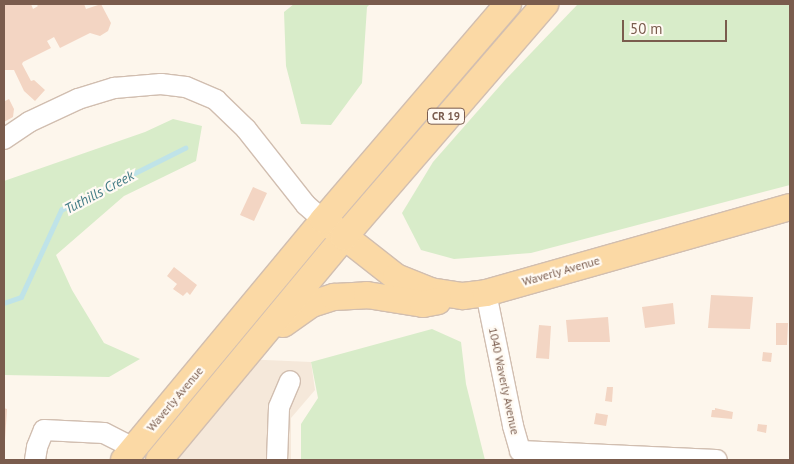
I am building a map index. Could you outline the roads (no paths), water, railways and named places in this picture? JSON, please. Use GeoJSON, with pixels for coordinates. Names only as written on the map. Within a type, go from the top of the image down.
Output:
{"type":"FeatureCollection","features":[{"type":"Feature","properties":{"kind":"main road","name":"CR 19"},"geometry":{"type":"LineString","coordinates":[[323,220],[508,4]]}},
{"type":"Feature","properties":{"kind":"main road","name":"CR 19"},"geometry":{"type":"LineString","coordinates":[[167,458],[242,359],[344,236],[545,4]]}},
{"type":"Feature","properties":{"kind":"main road","name":"Waverly Avenue"},"geometry":{"type":"LineString","coordinates":[[129,454],[323,220],[386,270],[407,282],[436,292],[475,294],[790,207]]}},
{"type":"Feature","properties":{"kind":"main road"},"geometry":{"type":"LineString","coordinates":[[242,359],[295,314],[324,299],[356,294],[423,304],[475,294]]}},
{"type":"Feature","properties":{"kind":"street"},"geometry":{"type":"LineString","coordinates":[[4,138],[30,122],[78,99],[114,88],[161,84],[186,87],[216,100],[246,129],[306,205],[323,220]]}},
{"type":"Feature","properties":{"kind":"street","name":"1040 Waverly Avenue"},"geometry":{"type":"LineString","coordinates":[[475,294],[520,451],[718,460]]}},
{"type":"Feature","properties":{"kind":"street"},"geometry":{"type":"LineString","coordinates":[[277,460],[279,407],[290,381]]}},
{"type":"Feature","properties":{"kind":"street"},"geometry":{"type":"LineString","coordinates":[[35,460],[37,447],[44,430],[104,433],[129,454]]}},
{"type":"Feature","properties":{"kind":"waterway","name":"Tuthills Creek"},"geometry":{"type":"LineString","coordinates":[[4,303],[21,297],[61,210],[185,148]]}}]}
